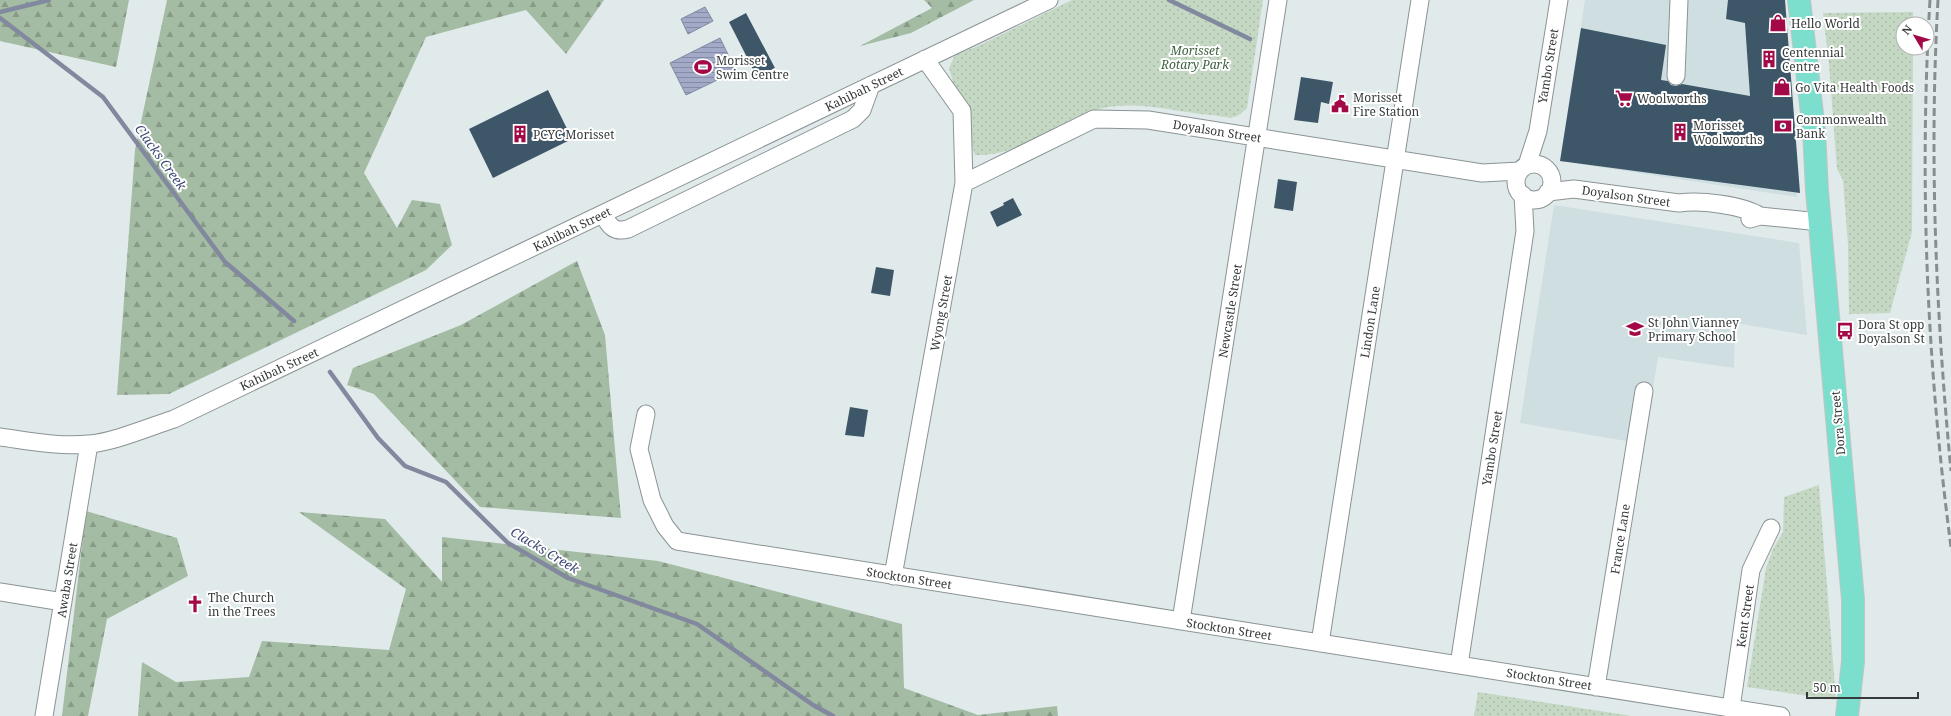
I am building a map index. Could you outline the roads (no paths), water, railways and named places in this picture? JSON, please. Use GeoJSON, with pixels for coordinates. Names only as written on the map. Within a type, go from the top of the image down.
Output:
{"type":"FeatureCollection","features":[{"type":"Feature","properties":{"kind":"main road","name":"Dora Street"},"geometry":{"type":"LineString","coordinates":[[1799,0],[1814,131],[1820,222],[1853,600],[1853,661],[1847,716]]}},
{"type":"Feature","properties":{"kind":"main road","name":"Dora Street"},"geometry":{"type":"LineString","coordinates":[[1810,0],[1815,61],[1814,131]]}},
{"type":"Feature","properties":{"kind":"street","name":"Kahibah Street"},"geometry":{"type":"LineString","coordinates":[[89,444],[174,419],[1049,0]]}},
{"type":"Feature","properties":{"kind":"street","name":"Newcastle Street"},"geometry":{"type":"LineString","coordinates":[[1181,621],[1278,0]]}},
{"type":"Feature","properties":{"kind":"street","name":"Lindon Lane"},"geometry":{"type":"LineString","coordinates":[[1320,643],[1420,0]]}},
{"type":"Feature","properties":{"kind":"street","name":"Yambo Street"},"geometry":{"type":"LineString","coordinates":[[1524,168],[1538,131],[1559,0]]}},
{"type":"Feature","properties":{"kind":"street"},"geometry":{"type":"LineString","coordinates":[[1676,76],[1680,0]]}},
{"type":"Feature","properties":{"kind":"street","name":"Wyong Street"},"geometry":{"type":"LineString","coordinates":[[893,576],[964,183],[962,111],[925,59]]}},
{"type":"Feature","properties":{"kind":"street"},"geometry":{"type":"LineString","coordinates":[[603,214],[609,226],[615,230],[621,231],[628,229],[853,119],[862,110],[871,85]]}},
{"type":"Feature","properties":{"kind":"street","name":"Doyalson Street"},"geometry":{"type":"LineString","coordinates":[[964,183],[1094,119],[1148,120],[1482,173],[1524,168],[1536,164],[1574,188]]}},
{"type":"Feature","properties":{"kind":"street","name":"Yambo Street"},"geometry":{"type":"LineString","coordinates":[[1538,131],[1547,171]]}},
{"type":"Feature","properties":{"kind":"street"},"geometry":{"type":"LineString","coordinates":[[1520,192],[1516,179],[1524,168]]}},
{"type":"Feature","properties":{"kind":"street"},"geometry":{"type":"LineString","coordinates":[[1544,195],[1551,184],[1547,171]]}},
{"type":"Feature","properties":{"kind":"street","name":"Doyalson Street"},"geometry":{"type":"LineString","coordinates":[[1482,173],[1531,199],[1574,188],[1679,203],[1694,211],[1748,220],[1760,216],[1820,222]]}},
{"type":"Feature","properties":{"kind":"street","name":"Yambo Street"},"geometry":{"type":"LineString","coordinates":[[1459,665],[1525,231],[1520,192]]}},
{"type":"Feature","properties":{"kind":"street","name":"Yambo Street"},"geometry":{"type":"LineString","coordinates":[[1525,231],[1544,195]]}},
{"type":"Feature","properties":{"kind":"street","name":"France Lane"},"geometry":{"type":"LineString","coordinates":[[1596,687],[1644,391]]}},
{"type":"Feature","properties":{"kind":"street","name":"Stockton Street"},"geometry":{"type":"LineString","coordinates":[[646,414],[639,449],[652,500],[665,526],[678,541],[1781,716]]}},
{"type":"Feature","properties":{"kind":"street"},"geometry":{"type":"LineString","coordinates":[[0,437],[59,445],[89,444]]}},
{"type":"Feature","properties":{"kind":"street","name":"Awaba Street"},"geometry":{"type":"LineString","coordinates":[[44,716],[89,444]]}},
{"type":"Feature","properties":{"kind":"street","name":"Kent Street"},"geometry":{"type":"LineString","coordinates":[[1732,708],[1752,570],[1771,528]]}},
{"type":"Feature","properties":{"kind":"street"},"geometry":{"type":"LineString","coordinates":[[0,592],[63,602]]}},
{"type":"Feature","properties":{"kind":"water"},"geometry":{"type":"Polygon","coordinates":[[[705,7],[713,21],[688,34],[681,19],[705,7]]]}},
{"type":"Feature","properties":{"kind":"water","name":"Morisset Swim Centre"},"geometry":{"type":"Polygon","coordinates":[[[720,38],[736,71],[686,95],[670,63],[720,38]]]}},
{"type":"Feature","properties":{"kind":"waterway","name":"Clacks Creek"},"geometry":{"type":"LineString","coordinates":[[0,12],[49,0]]}},
{"type":"Feature","properties":{"kind":"waterway","name":"Clacks Creek"},"geometry":{"type":"LineString","coordinates":[[1169,0],[1250,39]]}},
{"type":"Feature","properties":{"kind":"waterway","name":"Clacks Creek"},"geometry":{"type":"LineString","coordinates":[[0,18],[103,97],[225,262],[294,321]]}},
{"type":"Feature","properties":{"kind":"waterway","name":"Clacks Creek"},"geometry":{"type":"LineString","coordinates":[[330,372],[378,438],[405,466],[446,482],[508,543],[568,578],[697,624],[813,705],[833,716]]}},
{"type":"Feature","properties":{"kind":"railway"},"geometry":{"type":"LineString","coordinates":[[1930,0],[1925,137],[1927,274],[1936,411],[1951,547]]}},
{"type":"Feature","properties":{"kind":"railway"},"geometry":{"type":"LineString","coordinates":[[1938,0],[1935,59],[1934,177],[1941,353],[1951,471]]}},
{"type":"Feature","properties":{"kind":"place","name":"Hello World"},"geometry":{"type":"Point","coordinates":[1778,23]}},
{"type":"Feature","properties":{"kind":"place","name":"Centennial Centre"},"geometry":{"type":"Point","coordinates":[1769,59]}},
{"type":"Feature","properties":{"kind":"place","name":"Morisset Swim Centre"},"geometry":{"type":"Point","coordinates":[703,67]}},
{"type":"Feature","properties":{"kind":"place","name":"Go Vita Health Foods"},"geometry":{"type":"Point","coordinates":[1782,87]}},
{"type":"Feature","properties":{"kind":"place","name":"Woolworths"},"geometry":{"type":"Point","coordinates":[1624,98]}},
{"type":"Feature","properties":{"kind":"place","name":"Morisset Fire Station"},"geometry":{"type":"Point","coordinates":[1340,104]}},
{"type":"Feature","properties":{"kind":"place","name":"Commonwealth Bank"},"geometry":{"type":"Point","coordinates":[1783,126]}},
{"type":"Feature","properties":{"kind":"place","name":"Morisset Woolworths"},"geometry":{"type":"Point","coordinates":[1680,132]}},
{"type":"Feature","properties":{"kind":"place","name":"PCYC Morisset"},"geometry":{"type":"Point","coordinates":[520,134]}},
{"type":"Feature","properties":{"kind":"place","name":"St John Vianney Primary School"},"geometry":{"type":"Point","coordinates":[1635,329]}},
{"type":"Feature","properties":{"kind":"place","name":"Dora St opp Doyalson St"},"geometry":{"type":"Point","coordinates":[1845,331]}},
{"type":"Feature","properties":{"kind":"place","name":"The Church in the Trees"},"geometry":{"type":"Point","coordinates":[195,604]}},
{"type":"Feature","properties":{"kind":"park label","name":"Morisset Rotary Park"},"geometry":{"type":"Point","coordinates":[1195,57]}}]}
